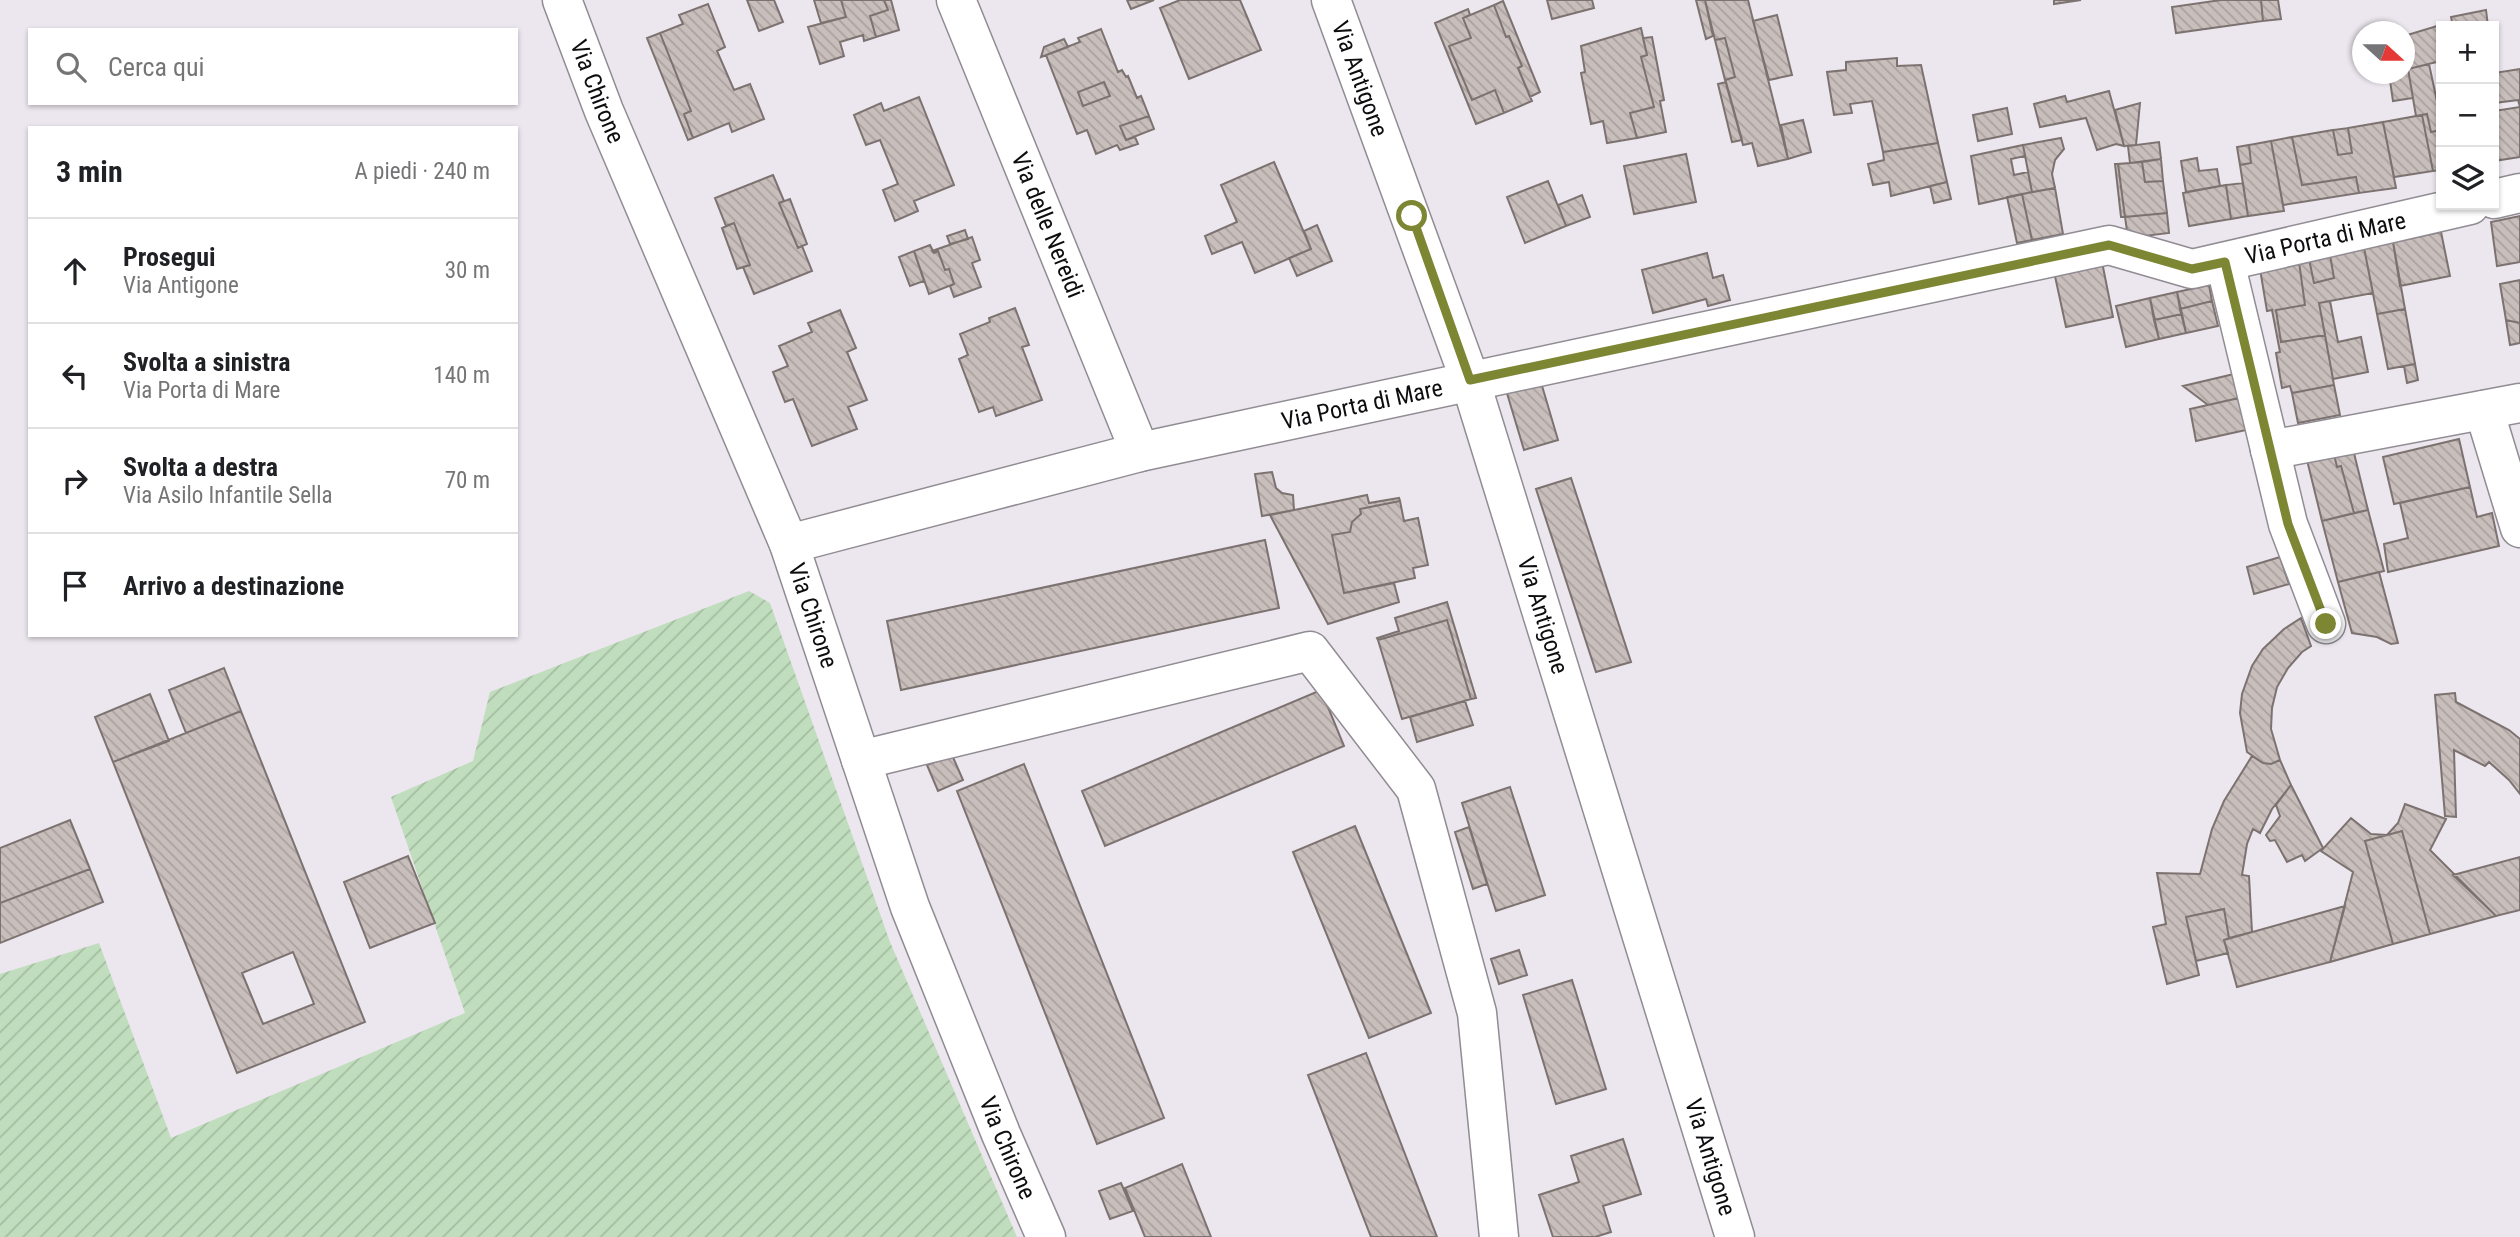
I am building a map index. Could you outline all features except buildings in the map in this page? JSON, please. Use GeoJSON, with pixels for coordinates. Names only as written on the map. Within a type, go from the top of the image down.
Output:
{"type":"FeatureCollection","features":[{"type":"Feature","properties":{"kind":"street","name":"Via Chirone"},"geometry":{"type":"LineString","coordinates":[[562,0],[604,111],[789,544],[910,907],[1045,1237]]}},
{"type":"Feature","properties":{"kind":"street","name":"Via delle Nereidi"},"geometry":{"type":"LineString","coordinates":[[957,0],[1140,452]]}},
{"type":"Feature","properties":{"kind":"street","name":"Via Antigone"},"geometry":{"type":"LineString","coordinates":[[1331,0],[1470,380],[1735,1237]]}},
{"type":"Feature","properties":{"kind":"street"},"geometry":{"type":"LineString","coordinates":[[2499,198],[2520,193]]}},
{"type":"Feature","properties":{"kind":"street","name":"Via Porta di Mare"},"geometry":{"type":"LineString","coordinates":[[789,544],[1140,452],[2109,245],[2192,269],[2449,210]]}},
{"type":"Feature","properties":{"kind":"street"},"geometry":{"type":"LineString","coordinates":[[2225,262],[2288,524],[2326,624]]}},
{"type":"Feature","properties":{"kind":"street"},"geometry":{"type":"LineString","coordinates":[[2270,450],[2502,406],[2520,528]]}},
{"type":"Feature","properties":{"kind":"street"},"geometry":{"type":"LineString","coordinates":[[861,760],[1310,651],[1416,789],[1477,1013],[1499,1237]]}},
{"type":"Feature","properties":{"kind":"green space"},"geometry":{"type":"Polygon","coordinates":[[[749,591],[770,603],[890,942],[1017,1237],[0,1237],[0,974],[99,943],[171,1138],[465,1013],[391,797],[473,761],[490,692],[749,591]]]}},
{"type":"Feature","properties":{"kind":"route"},"geometry":{"type":"LineString","coordinates":[[1412,216],[1470,380],[2109,245],[2192,269],[2225,262],[2288,524],[2326,624]]}}]}
